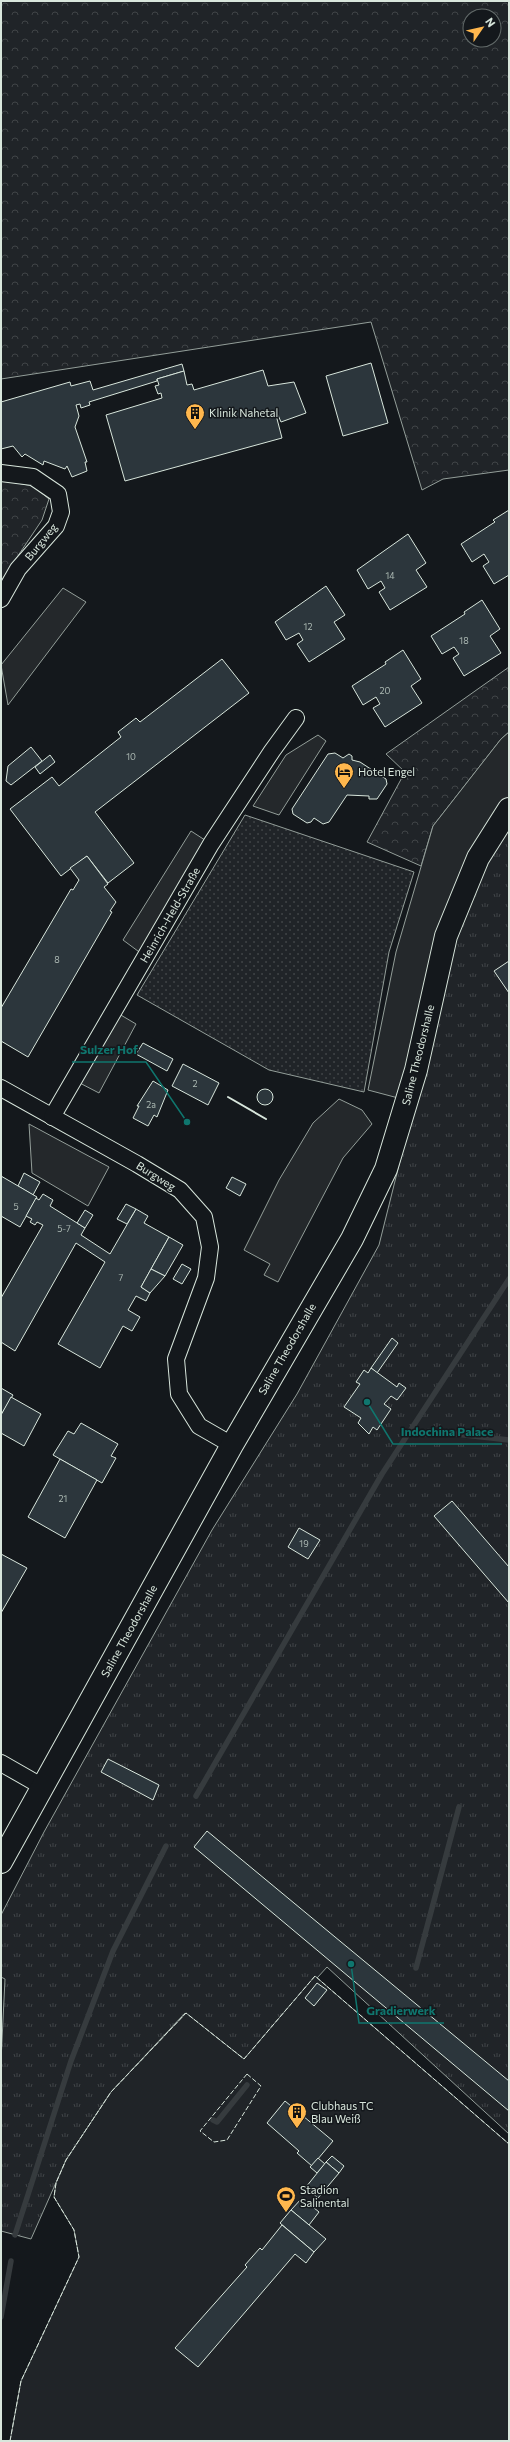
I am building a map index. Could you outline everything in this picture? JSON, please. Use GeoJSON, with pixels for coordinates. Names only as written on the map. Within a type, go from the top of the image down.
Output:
{"type":"FeatureCollection","features":[{"type":"Feature","properties":{"kind":"main road","name":"Saline Theodorshalle"},"geometry":{"type":"LineString","coordinates":[[1,1862],[232,1444],[352,1239],[386,1169],[416,1070],[446,936],[478,858],[509,809]]}},
{"type":"Feature","properties":{"kind":"street","name":"Burgweg"},"geometry":{"type":"LineString","coordinates":[[1,473],[33,477],[58,494],[61,512],[56,526],[18,569],[1,599]]}},
{"type":"Feature","properties":{"kind":"street","name":"Heinrich-Held-Straße"},"geometry":{"type":"LineString","coordinates":[[52,1117],[211,844],[272,750],[296,718]]}},
{"type":"Feature","properties":{"kind":"street","name":"Burgweg"},"geometry":{"type":"LineString","coordinates":[[1,1088],[137,1164],[180,1190],[204,1217],[210,1247],[206,1278],[176,1359],[179,1394],[199,1426],[232,1444]]}},
{"type":"Feature","properties":{"kind":"street"},"geometry":{"type":"LineString","coordinates":[[1,1763],[43,1787]]}},
{"type":"Feature","properties":{"kind":"green space"},"geometry":{"type":"Polygon","coordinates":[[[1,1],[509,1],[509,470],[443,479],[422,490],[371,322],[1,379],[1,1]]]}},
{"type":"Feature","properties":{"kind":"green space"},"geometry":{"type":"Polygon","coordinates":[[[1,480],[33,486],[49,499],[42,520],[1,581],[1,480]]]}},
{"type":"Feature","properties":{"kind":"green space"},"geometry":{"type":"Polygon","coordinates":[[[509,667],[509,732],[501,739],[433,826],[421,866],[367,842],[405,772],[386,754],[509,667]]]}},
{"type":"Feature","properties":{"kind":"green space"},"geometry":{"type":"Polygon","coordinates":[[[245,815],[414,872],[389,952],[364,1092],[269,1070],[137,995],[245,815]]]}},
{"type":"Feature","properties":{"kind":"green space"},"geometry":{"type":"Polygon","coordinates":[[[509,823],[509,2134],[327,1967],[244,2059],[185,2013],[111,2092],[66,2160],[31,2239],[1,2231],[1,2061],[5,1979],[1,1977],[1,1915],[44,1832],[212,1530],[297,1394],[379,1245],[455,941],[486,861],[509,823]]]}},
{"type":"Feature","properties":{"kind":"green space","name":"Stadion Salinental"},"geometry":{"type":"Polygon","coordinates":[[[315,1976],[509,2144],[509,2441],[10,2441],[21,2381],[79,2257],[74,2230],[54,2197],[56,2183],[66,2160],[111,2092],[186,2013],[244,2059],[315,1976]]]}},
{"type":"Feature","properties":{"kind":"shaded area"},"geometry":{"type":"Polygon","coordinates":[[[63,588],[86,602],[8,705],[1,665],[63,588]]]}},
{"type":"Feature","properties":{"kind":"shaded area"},"geometry":{"type":"Polygon","coordinates":[[[509,732],[509,802],[474,855],[402,1099],[368,1090],[396,952],[433,826],[501,739],[509,732]]]}},
{"type":"Feature","properties":{"kind":"shaded area"},"geometry":{"type":"Polygon","coordinates":[[[318,735],[326,741],[279,815],[253,806],[286,755],[318,735]]]}},
{"type":"Feature","properties":{"kind":"shaded area"},"geometry":{"type":"Polygon","coordinates":[[[191,831],[211,844],[146,957],[123,940],[191,831]]]}},
{"type":"Feature","properties":{"kind":"shaded area"},"geometry":{"type":"Polygon","coordinates":[[[114,1011],[136,1024],[99,1093],[74,1080],[114,1011]]]}},
{"type":"Feature","properties":{"kind":"shaded area"},"geometry":{"type":"Polygon","coordinates":[[[339,1099],[362,1110],[372,1124],[343,1158],[278,1282],[264,1275],[270,1264],[244,1250],[279,1180],[313,1123],[339,1099]]]}},
{"type":"Feature","properties":{"kind":"shaded area"},"geometry":{"type":"Polygon","coordinates":[[[29,1124],[109,1167],[88,1206],[32,1173],[29,1124]]]}},
{"type":"Feature","properties":{"kind":"building"},"geometry":{"type":"Polygon","coordinates":[[[371,363],[388,423],[343,436],[326,376],[371,363]]]}},
{"type":"Feature","properties":{"kind":"building"},"geometry":{"type":"Polygon","coordinates":[[[182,364],[184,371],[89,402],[90,405],[81,408],[80,404],[76,405],[79,416],[75,427],[87,462],[85,462],[87,471],[72,477],[67,466],[65,469],[44,461],[43,465],[25,454],[22,457],[13,446],[1,449],[1,402],[70,382],[71,386],[90,381],[93,390],[182,364]]]}},
{"type":"Feature","properties":{"kind":"building","name":"Klinik Nahetal"},"geometry":{"type":"Polygon","coordinates":[[[263,370],[268,386],[294,382],[306,413],[281,422],[278,415],[276,415],[282,438],[125,481],[106,415],[162,398],[161,393],[158,394],[155,386],[159,385],[157,379],[184,371],[187,385],[192,384],[194,390],[263,370]]]}},
{"type":"Feature","properties":{"kind":"building"},"geometry":{"type":"Polygon","coordinates":[[[509,510],[509,575],[494,584],[483,566],[489,562],[484,554],[472,562],[461,544],[495,522],[493,520],[509,510]]]}},
{"type":"Feature","properties":{"kind":"building"},"geometry":{"type":"Polygon","coordinates":[[[408,534],[426,563],[416,570],[427,587],[390,610],[379,592],[385,588],[381,581],[368,589],[357,570],[408,534]]]}},
{"type":"Feature","properties":{"kind":"building"},"geometry":{"type":"Polygon","coordinates":[[[326,586],[345,615],[334,622],[345,639],[309,662],[297,644],[303,640],[299,633],[286,640],[275,622],[326,586]]]}},
{"type":"Feature","properties":{"kind":"building"},"geometry":{"type":"Polygon","coordinates":[[[482,600],[500,629],[490,636],[501,653],[464,676],[453,658],[459,654],[454,647],[442,654],[431,636],[465,614],[464,612],[482,600]]]}},
{"type":"Feature","properties":{"kind":"building"},"geometry":{"type":"Polygon","coordinates":[[[403,650],[421,679],[411,686],[422,703],[385,727],[373,708],[380,704],[376,697],[363,705],[352,686],[386,664],[385,662],[403,650]]]}},
{"type":"Feature","properties":{"kind":"building"},"geometry":{"type":"Polygon","coordinates":[[[222,659],[249,693],[95,812],[134,863],[108,883],[87,856],[61,876],[10,809],[52,777],[59,786],[121,737],[118,732],[136,718],[140,722],[222,659]]]}},
{"type":"Feature","properties":{"kind":"building"},"geometry":{"type":"Polygon","coordinates":[[[31,747],[42,761],[11,785],[6,781],[8,766],[31,747]]]}},
{"type":"Feature","properties":{"kind":"building","name":"Hotel Engel"},"geometry":{"type":"Polygon","coordinates":[[[335,753],[343,758],[349,754],[352,756],[352,760],[360,762],[386,779],[387,784],[377,799],[369,799],[369,796],[347,795],[329,822],[323,824],[314,818],[311,822],[307,823],[293,814],[292,809],[328,754],[335,753]]]}},
{"type":"Feature","properties":{"kind":"building"},"geometry":{"type":"Polygon","coordinates":[[[50,755],[55,762],[40,774],[35,767],[50,755]]]}},
{"type":"Feature","properties":{"kind":"building"},"geometry":{"type":"Polygon","coordinates":[[[87,856],[108,884],[104,887],[116,902],[110,911],[112,912],[28,1057],[1,1041],[1,1008],[71,889],[73,890],[79,880],[70,868],[87,856]]]}},
{"type":"Feature","properties":{"kind":"building"},"geometry":{"type":"Polygon","coordinates":[[[509,961],[509,993],[494,971],[509,961]]]}},
{"type":"Feature","properties":{"kind":"building"},"geometry":{"type":"Polygon","coordinates":[[[143,1043],[173,1059],[167,1071],[136,1054],[143,1043]]]}},
{"type":"Feature","properties":{"kind":"building"},"geometry":{"type":"Polygon","coordinates":[[[183,1064],[219,1083],[208,1105],[172,1086],[183,1064]]]}},
{"type":"Feature","properties":{"kind":"building"},"geometry":{"type":"Polygon","coordinates":[[[153,1081],[168,1090],[157,1117],[154,1115],[148,1126],[133,1118],[139,1106],[137,1106],[153,1081]]]}},
{"type":"Feature","properties":{"kind":"building"},"geometry":{"type":"Polygon","coordinates":[[[262,1089],[268,1089],[273,1094],[271,1103],[268,1105],[262,1105],[257,1100],[257,1094],[262,1089]]]}},
{"type":"Feature","properties":{"kind":"building"},"geometry":{"type":"Polygon","coordinates":[[[24,1173],[40,1182],[33,1195],[18,1186],[24,1173]]]}},
{"type":"Feature","properties":{"kind":"building"},"geometry":{"type":"Polygon","coordinates":[[[1,1176],[37,1197],[20,1227],[1,1216],[1,1176]]]}},
{"type":"Feature","properties":{"kind":"building"},"geometry":{"type":"Polygon","coordinates":[[[232,1177],[246,1184],[240,1196],[226,1188],[232,1177]]]}},
{"type":"Feature","properties":{"kind":"building"},"geometry":{"type":"Polygon","coordinates":[[[43,1194],[53,1200],[50,1206],[85,1228],[81,1235],[110,1254],[136,1209],[148,1216],[144,1223],[169,1237],[141,1287],[150,1293],[146,1301],[136,1296],[128,1310],[140,1317],[132,1331],[123,1326],[100,1368],[58,1344],[105,1262],[76,1243],[15,1351],[1,1342],[1,1298],[43,1225],[37,1222],[35,1225],[30,1222],[32,1219],[26,1216],[36,1198],[39,1200],[43,1194]]]}},
{"type":"Feature","properties":{"kind":"building"},"geometry":{"type":"Polygon","coordinates":[[[126,1204],[136,1209],[127,1224],[117,1219],[126,1204]]]}},
{"type":"Feature","properties":{"kind":"building"},"geometry":{"type":"Polygon","coordinates":[[[85,1210],[93,1215],[85,1228],[77,1223],[85,1210]]]}},
{"type":"Feature","properties":{"kind":"building"},"geometry":{"type":"Polygon","coordinates":[[[169,1237],[183,1245],[165,1276],[151,1269],[169,1237]]]}},
{"type":"Feature","properties":{"kind":"building"},"geometry":{"type":"Polygon","coordinates":[[[182,1264],[191,1269],[182,1284],[173,1279],[182,1264]]]}},
{"type":"Feature","properties":{"kind":"building"},"geometry":{"type":"Polygon","coordinates":[[[151,1269],[165,1276],[150,1293],[141,1287],[151,1269]]]}},
{"type":"Feature","properties":{"kind":"building"},"geometry":{"type":"Polygon","coordinates":[[[392,1338],[398,1343],[377,1373],[371,1368],[392,1338]]]}},
{"type":"Feature","properties":{"kind":"building"},"geometry":{"type":"Polygon","coordinates":[[[371,1368],[397,1387],[399,1383],[406,1388],[397,1400],[391,1396],[384,1404],[391,1409],[377,1430],[373,1427],[369,1434],[358,1423],[361,1418],[344,1407],[360,1384],[356,1382],[364,1370],[368,1373],[371,1368]]]}},
{"type":"Feature","properties":{"kind":"building"},"geometry":{"type":"Polygon","coordinates":[[[1,1388],[13,1395],[1,1415],[1,1388]]]}},
{"type":"Feature","properties":{"kind":"building"},"geometry":{"type":"Polygon","coordinates":[[[11,1397],[41,1414],[24,1446],[1,1433],[1,1415],[11,1397]]]}},
{"type":"Feature","properties":{"kind":"building"},"geometry":{"type":"Polygon","coordinates":[[[81,1423],[118,1444],[111,1456],[116,1458],[102,1483],[53,1455],[68,1431],[74,1434],[81,1423]]]}},
{"type":"Feature","properties":{"kind":"building"},"geometry":{"type":"Polygon","coordinates":[[[60,1459],[97,1480],[65,1538],[28,1517],[60,1459]]]}},
{"type":"Feature","properties":{"kind":"building"},"geometry":{"type":"Polygon","coordinates":[[[452,1501],[509,1567],[509,1603],[434,1516],[452,1501]]]}},
{"type":"Feature","properties":{"kind":"building"},"geometry":{"type":"Polygon","coordinates":[[[299,1528],[320,1540],[308,1559],[288,1547],[299,1528]]]}},
{"type":"Feature","properties":{"kind":"building"},"geometry":{"type":"Polygon","coordinates":[[[1,1554],[27,1568],[1,1613],[1,1554]]]}},
{"type":"Feature","properties":{"kind":"building"},"geometry":{"type":"Polygon","coordinates":[[[108,1759],[159,1785],[153,1800],[101,1772],[108,1759]]]}},
{"type":"Feature","properties":{"kind":"building"},"geometry":{"type":"Polygon","coordinates":[[[207,1831],[509,2081],[509,2111],[194,1847],[207,1831]]]}},
{"type":"Feature","properties":{"kind":"building"},"geometry":{"type":"Polygon","coordinates":[[[317,1983],[327,1990],[314,2006],[305,1998],[317,1983]]]}},
{"type":"Feature","properties":{"kind":"building","name":"Clubhaus TC Blau Weiß"},"geometry":{"type":"Polygon","coordinates":[[[285,2101],[333,2141],[312,2166],[297,2153],[299,2151],[267,2123],[285,2101]]]}},
{"type":"Feature","properties":{"kind":"building"},"geometry":{"type":"Polygon","coordinates":[[[332,2156],[344,2166],[339,2173],[326,2162],[332,2156]]]}},
{"type":"Feature","properties":{"kind":"building"},"geometry":{"type":"Polygon","coordinates":[[[318,2158],[325,2164],[317,2173],[310,2167],[318,2158]]]}},
{"type":"Feature","properties":{"kind":"building"},"geometry":{"type":"Polygon","coordinates":[[[326,2162],[339,2173],[318,2198],[306,2187],[326,2162]]]}},
{"type":"Feature","properties":{"kind":"building"},"geometry":{"type":"Polygon","coordinates":[[[302,2198],[319,2212],[309,2225],[291,2210],[302,2198]]]}},
{"type":"Feature","properties":{"kind":"building"},"geometry":{"type":"Polygon","coordinates":[[[291,2210],[326,2239],[314,2252],[280,2223],[291,2210]]]}},
{"type":"Feature","properties":{"kind":"building"},"geometry":{"type":"Polygon","coordinates":[[[282,2225],[314,2252],[306,2263],[295,2254],[198,2367],[175,2348],[247,2267],[245,2265],[260,2248],[262,2250],[282,2225]]]}},
{"type":"Feature","properties":{"kind":"waterway"},"geometry":{"type":"LineString","coordinates":[[196,1796],[382,1474],[509,1279]]}},
{"type":"Feature","properties":{"kind":"waterway"},"geometry":{"type":"LineString","coordinates":[[429,1431],[509,1440]]}},
{"type":"Feature","properties":{"kind":"waterway"},"geometry":{"type":"LineString","coordinates":[[416,1968],[459,1807]]}},
{"type":"Feature","properties":{"kind":"waterway"},"geometry":{"type":"LineString","coordinates":[[15,2235],[71,2061],[113,1951],[166,1846]]}},
{"type":"Feature","properties":{"kind":"waterway"},"geometry":{"type":"LineString","coordinates":[[213,2120],[217,2122],[247,2085]]}},
{"type":"Feature","properties":{"kind":"waterway"},"geometry":{"type":"LineString","coordinates":[[1,2317],[11,2261]]}},
{"type":"Feature","properties":{"kind":"fence"},"geometry":{"type":"LineString","coordinates":[[10,2441],[21,2381],[79,2257],[74,2230],[54,2197],[56,2183],[66,2160],[111,2092],[186,2013],[244,2059],[315,1976],[509,2144]]}},
{"type":"Feature","properties":{"kind":"fence"},"geometry":{"type":"LineString","coordinates":[[247,2074],[261,2086],[227,2140],[214,2142],[200,2131],[247,2074]]}},
{"type":"Feature","properties":{"kind":"wall"},"geometry":{"type":"LineString","coordinates":[[228,1097],[266,1119]]}},
{"type":"Feature","properties":{"kind":"place","name":"Klinik Nahetal"},"geometry":{"type":"Point","coordinates":[195,430]}},
{"type":"Feature","properties":{"kind":"place","name":"Hotel Engel"},"geometry":{"type":"Point","coordinates":[344,789]}},
{"type":"Feature","properties":{"kind":"place","name":"Sulzer Hof"},"geometry":{"type":"Point","coordinates":[187,1122]}},
{"type":"Feature","properties":{"kind":"place","name":"Indochina Palace"},"geometry":{"type":"Point","coordinates":[367,1402]}},
{"type":"Feature","properties":{"kind":"place","name":"Gradierwerk"},"geometry":{"type":"Point","coordinates":[351,1964]}},
{"type":"Feature","properties":{"kind":"place","name":"Clubhaus TC Blau Weiß"},"geometry":{"type":"Point","coordinates":[297,2129]}},
{"type":"Feature","properties":{"kind":"place","name":"Stadion Salinental"},"geometry":{"type":"Point","coordinates":[286,2213]}}]}
